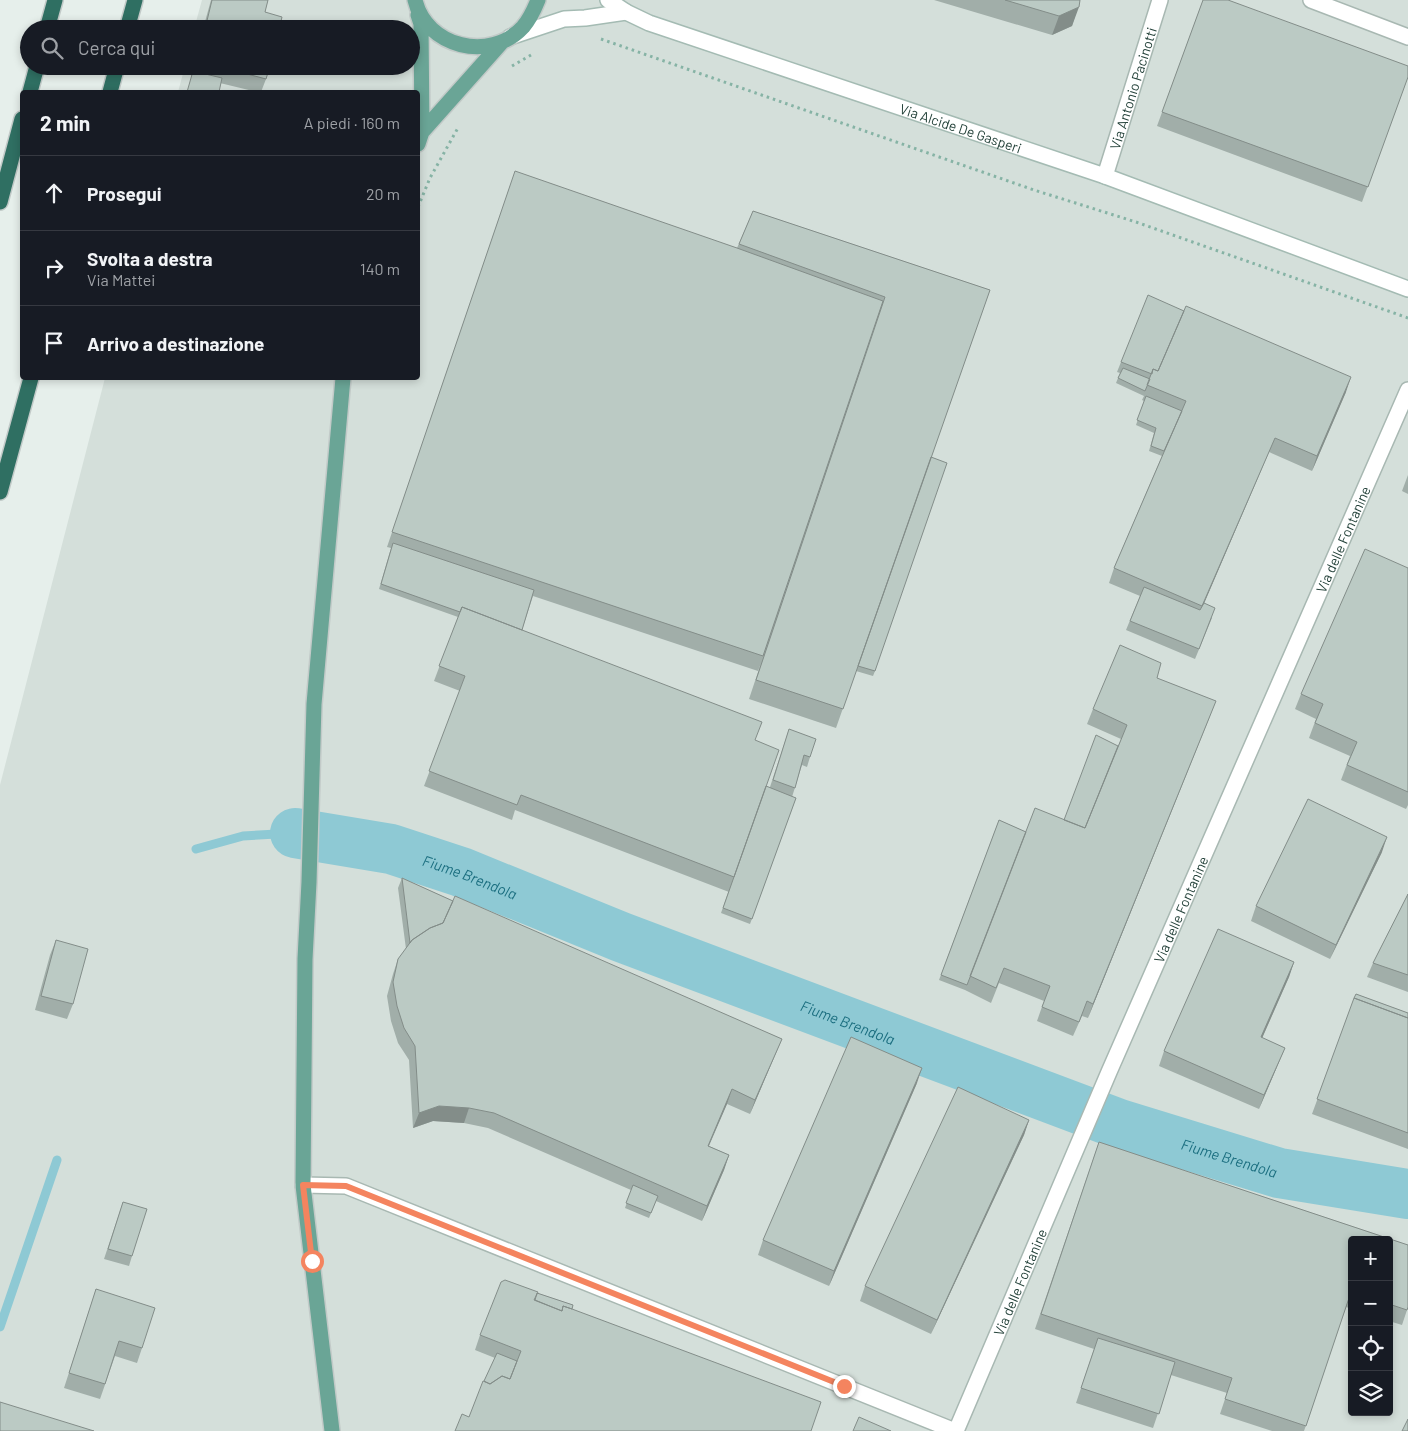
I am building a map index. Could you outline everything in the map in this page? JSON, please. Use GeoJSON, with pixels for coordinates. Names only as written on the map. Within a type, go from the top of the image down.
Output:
{"type":"FeatureCollection","features":[{"type":"Feature","properties":{"kind":"highway"},"geometry":{"type":"LineString","coordinates":[[49,20],[55,0]]}},
{"type":"Feature","properties":{"kind":"highway"},"geometry":{"type":"LineString","coordinates":[[129,20],[135,0]]}},
{"type":"Feature","properties":{"kind":"highway"},"geometry":{"type":"LineString","coordinates":[[31,90],[35,75]]}},
{"type":"Feature","properties":{"kind":"highway"},"geometry":{"type":"LineString","coordinates":[[111,90],[115,75]]}},
{"type":"Feature","properties":{"kind":"highway"},"geometry":{"type":"LineString","coordinates":[[0,202],[20,127]]}},
{"type":"Feature","properties":{"kind":"highway"},"geometry":{"type":"LineString","coordinates":[[0,492],[30,380]]}},
{"type":"Feature","properties":{"kind":"main road"},"geometry":{"type":"LineString","coordinates":[[420,138],[506,40],[522,28],[532,15],[538,0]]}},
{"type":"Feature","properties":{"kind":"main road"},"geometry":{"type":"LineString","coordinates":[[416,5],[426,24],[438,35],[453,43],[469,47],[486,46],[506,40]]}},
{"type":"Feature","properties":{"kind":"main road"},"geometry":{"type":"LineString","coordinates":[[416,5],[420,20]]}},
{"type":"Feature","properties":{"kind":"main road"},"geometry":{"type":"LineString","coordinates":[[420,20],[420,138]]}},
{"type":"Feature","properties":{"kind":"main road"},"geometry":{"type":"LineString","coordinates":[[332,1431],[303,1185],[305,959],[314,704],[343,380]]}},
{"type":"Feature","properties":{"kind":"street","name":"Via Alcide De Gasperi"},"geometry":{"type":"LineString","coordinates":[[608,0],[626,12],[668,30],[1105,176],[1408,289]]}},
{"type":"Feature","properties":{"kind":"street","name":"Via Antonio Pacinotti"},"geometry":{"type":"LineString","coordinates":[[1105,176],[1160,0]]}},
{"type":"Feature","properties":{"kind":"street"},"geometry":{"type":"LineString","coordinates":[[1311,0],[1408,37]]}},
{"type":"Feature","properties":{"kind":"street"},"geometry":{"type":"LineString","coordinates":[[506,40],[564,19],[626,12]]}},
{"type":"Feature","properties":{"kind":"street","name":"Via delle Fontanine"},"geometry":{"type":"LineString","coordinates":[[955,1431],[1074,1152],[1408,390]]}},
{"type":"Feature","properties":{"kind":"street"},"geometry":{"type":"LineString","coordinates":[[303,1185],[346,1186],[955,1431]]}},
{"type":"Feature","properties":{"kind":"path"},"geometry":{"type":"LineString","coordinates":[[600,39],[1034,190],[1136,222],[1408,318]]}},
{"type":"Feature","properties":{"kind":"path"},"geometry":{"type":"LineString","coordinates":[[506,71],[514,64],[536,52]]}},
{"type":"Feature","properties":{"kind":"path"},"geometry":{"type":"LineString","coordinates":[[420,202],[430,178],[460,124]]}},
{"type":"Feature","properties":{"kind":"shaded area"},"geometry":{"type":"Polygon","coordinates":[[[202,0],[1408,0],[1408,1431],[0,1431],[0,785],[104,380],[420,380],[420,90],[179,90],[183,75],[420,75],[420,20],[196,20],[202,0]]]}},
{"type":"Feature","properties":{"kind":"building"},"geometry":{"type":"Polygon","coordinates":[[[212,0],[268,0],[265,12],[282,17],[281,20],[207,20],[212,0]]]}},
{"type":"Feature","properties":{"kind":"building"},"geometry":{"type":"Polygon","coordinates":[[[1005,0],[1080,0],[1079,7],[1059,16],[1005,0]]]}},
{"type":"Feature","properties":{"kind":"building"},"geometry":{"type":"Polygon","coordinates":[[[1203,0],[1228,0],[1408,66],[1408,77],[1368,187],[1162,112],[1203,0]]]}},
{"type":"Feature","properties":{"kind":"building"},"geometry":{"type":"Polygon","coordinates":[[[192,75],[210,75],[222,78],[219,90],[188,90],[192,75]]]}},
{"type":"Feature","properties":{"kind":"building"},"geometry":{"type":"Polygon","coordinates":[[[251,75],[267,75],[266,79],[251,75]]]}},
{"type":"Feature","properties":{"kind":"building"},"geometry":{"type":"Polygon","coordinates":[[[515,171],[883,301],[763,656],[392,532],[515,171]]]}},
{"type":"Feature","properties":{"kind":"building"},"geometry":{"type":"Polygon","coordinates":[[[753,211],[990,290],[843,709],[756,680],[885,297],[739,244],[753,211]]]}},
{"type":"Feature","properties":{"kind":"building"},"geometry":{"type":"Polygon","coordinates":[[[1148,295],[1184,311],[1158,371],[1153,369],[1152,374],[1121,362],[1148,295]]]}},
{"type":"Feature","properties":{"kind":"building"},"geometry":{"type":"Polygon","coordinates":[[[1186,306],[1351,377],[1317,456],[1275,438],[1202,606],[1114,568],[1186,401],[1147,385],[1153,369],[1158,371],[1186,306]]]}},
{"type":"Feature","properties":{"kind":"building"},"geometry":{"type":"Polygon","coordinates":[[[1123,368],[1150,379],[1145,391],[1118,378],[1123,368]]]}},
{"type":"Feature","properties":{"kind":"building"},"geometry":{"type":"Polygon","coordinates":[[[1146,396],[1182,411],[1164,451],[1151,446],[1156,428],[1137,420],[1146,396]]]}},
{"type":"Feature","properties":{"kind":"building"},"geometry":{"type":"Polygon","coordinates":[[[931,457],[947,463],[875,671],[858,666],[931,457]]]}},
{"type":"Feature","properties":{"kind":"building"},"geometry":{"type":"Polygon","coordinates":[[[393,543],[534,590],[522,630],[462,607],[460,612],[381,584],[393,543]]]}},
{"type":"Feature","properties":{"kind":"building"},"geometry":{"type":"Polygon","coordinates":[[[1365,549],[1408,568],[1408,792],[1347,765],[1357,742],[1315,723],[1323,704],[1301,694],[1365,549]]]}},
{"type":"Feature","properties":{"kind":"building"},"geometry":{"type":"Polygon","coordinates":[[[1144,587],[1200,610],[1204,603],[1215,608],[1199,649],[1130,621],[1144,587]]]}},
{"type":"Feature","properties":{"kind":"building"},"geometry":{"type":"Polygon","coordinates":[[[462,607],[762,722],[755,740],[779,750],[734,877],[521,795],[517,805],[429,771],[465,676],[439,666],[462,607]]]}},
{"type":"Feature","properties":{"kind":"building"},"geometry":{"type":"Polygon","coordinates":[[[1120,645],[1161,663],[1157,678],[1216,701],[1093,1004],[1087,1001],[1079,1022],[1042,1007],[1050,986],[1004,968],[996,988],[970,976],[1035,808],[1085,828],[1127,725],[1093,709],[1120,645]]]}},
{"type":"Feature","properties":{"kind":"building"},"geometry":{"type":"Polygon","coordinates":[[[789,729],[816,739],[810,757],[804,755],[795,788],[773,780],[789,729]]]}},
{"type":"Feature","properties":{"kind":"building"},"geometry":{"type":"Polygon","coordinates":[[[1096,735],[1118,746],[1085,828],[1064,820],[1096,735]]]}},
{"type":"Feature","properties":{"kind":"building"},"geometry":{"type":"Polygon","coordinates":[[[766,786],[796,798],[752,919],[723,908],[766,786]]]}},
{"type":"Feature","properties":{"kind":"building"},"geometry":{"type":"Polygon","coordinates":[[[1308,799],[1387,837],[1336,945],[1256,906],[1308,799]]]}},
{"type":"Feature","properties":{"kind":"building"},"geometry":{"type":"Polygon","coordinates":[[[999,820],[1026,832],[967,985],[941,975],[999,820]]]}},
{"type":"Feature","properties":{"kind":"building"},"geometry":{"type":"Polygon","coordinates":[[[402,878],[453,901],[443,923],[430,928],[410,943],[402,878]]]}},
{"type":"Feature","properties":{"kind":"building"},"geometry":{"type":"Polygon","coordinates":[[[1408,894],[1408,975],[1373,963],[1408,894]]]}},
{"type":"Feature","properties":{"kind":"building"},"geometry":{"type":"Polygon","coordinates":[[[455,896],[782,1039],[755,1100],[732,1089],[708,1146],[729,1155],[707,1206],[494,1113],[469,1108],[439,1106],[419,1113],[415,1046],[404,1028],[397,1006],[393,982],[398,959],[412,940],[430,928],[443,923],[455,896]]]}},
{"type":"Feature","properties":{"kind":"building"},"geometry":{"type":"Polygon","coordinates":[[[1218,929],[1294,962],[1261,1037],[1285,1048],[1264,1095],[1164,1051],[1218,929]]]}},
{"type":"Feature","properties":{"kind":"building"},"geometry":{"type":"Polygon","coordinates":[[[56,940],[88,949],[73,1004],[41,996],[56,940]]]}},
{"type":"Feature","properties":{"kind":"building"},"geometry":{"type":"Polygon","coordinates":[[[1356,994],[1408,1013],[1408,1018],[1354,998],[1356,994]]]}},
{"type":"Feature","properties":{"kind":"building"},"geometry":{"type":"Polygon","coordinates":[[[1354,998],[1408,1018],[1408,1133],[1317,1099],[1354,998]]]}},
{"type":"Feature","properties":{"kind":"building"},"geometry":{"type":"Polygon","coordinates":[[[851,1037],[922,1068],[834,1271],[763,1240],[851,1037]]]}},
{"type":"Feature","properties":{"kind":"building"},"geometry":{"type":"Polygon","coordinates":[[[958,1087],[1029,1120],[937,1320],[865,1286],[958,1087]]]}},
{"type":"Feature","properties":{"kind":"building"},"geometry":{"type":"Polygon","coordinates":[[[1099,1142],[1381,1236],[1348,1236],[1348,1301],[1306,1426],[1225,1399],[1232,1378],[1041,1314],[1099,1142]]]}},
{"type":"Feature","properties":{"kind":"building"},"geometry":{"type":"Polygon","coordinates":[[[633,1185],[658,1196],[651,1213],[626,1203],[633,1185]]]}},
{"type":"Feature","properties":{"kind":"building"},"geometry":{"type":"Polygon","coordinates":[[[123,1202],[147,1209],[132,1256],[108,1249],[123,1202]]]}},
{"type":"Feature","properties":{"kind":"building"},"geometry":{"type":"Polygon","coordinates":[[[1393,1240],[1408,1245],[1407,1310],[1393,1305],[1393,1240]]]}},
{"type":"Feature","properties":{"kind":"building"},"geometry":{"type":"Polygon","coordinates":[[[505,1280],[538,1292],[534,1300],[562,1311],[563,1306],[572,1309],[821,1402],[811,1431],[455,1431],[462,1414],[469,1417],[483,1381],[490,1384],[502,1376],[510,1379],[521,1351],[480,1335],[501,1282],[505,1280]]]}},
{"type":"Feature","properties":{"kind":"building"},"geometry":{"type":"Polygon","coordinates":[[[96,1289],[155,1308],[142,1348],[119,1341],[105,1384],[69,1373],[96,1289]]]}},
{"type":"Feature","properties":{"kind":"building"},"geometry":{"type":"Polygon","coordinates":[[[537,1293],[573,1305],[572,1309],[563,1306],[562,1311],[535,1300],[537,1293]]]}},
{"type":"Feature","properties":{"kind":"building"},"geometry":{"type":"Polygon","coordinates":[[[1098,1338],[1175,1362],[1159,1414],[1081,1388],[1098,1338]]]}},
{"type":"Feature","properties":{"kind":"building"},"geometry":{"type":"Polygon","coordinates":[[[497,1353],[517,1361],[510,1379],[502,1376],[490,1384],[484,1381],[497,1353]]]}},
{"type":"Feature","properties":{"kind":"building"},"geometry":{"type":"Polygon","coordinates":[[[0,1402],[94,1431],[0,1431],[0,1402]]]}},
{"type":"Feature","properties":{"kind":"building"},"geometry":{"type":"Polygon","coordinates":[[[859,1417],[891,1431],[853,1431],[859,1417]]]}},
{"type":"Feature","properties":{"kind":"building"},"geometry":{"type":"Polygon","coordinates":[[[1408,1419],[1408,1431],[1402,1431],[1408,1419]]]}},
{"type":"Feature","properties":{"kind":"waterway"},"geometry":{"type":"LineString","coordinates":[[196,849],[243,836],[295,833]]}},
{"type":"Feature","properties":{"kind":"waterway","name":"Fiume Brendola"},"geometry":{"type":"LineString","coordinates":[[295,833],[391,849],[461,872],[621,937],[1119,1124],[1279,1173],[1408,1194]]}},
{"type":"Feature","properties":{"kind":"waterway"},"geometry":{"type":"LineString","coordinates":[[0,1327],[57,1160]]}},
{"type":"Feature","properties":{"kind":"route"},"geometry":{"type":"LineString","coordinates":[[312,1261],[303,1185],[346,1186],[844,1386]]}}]}
